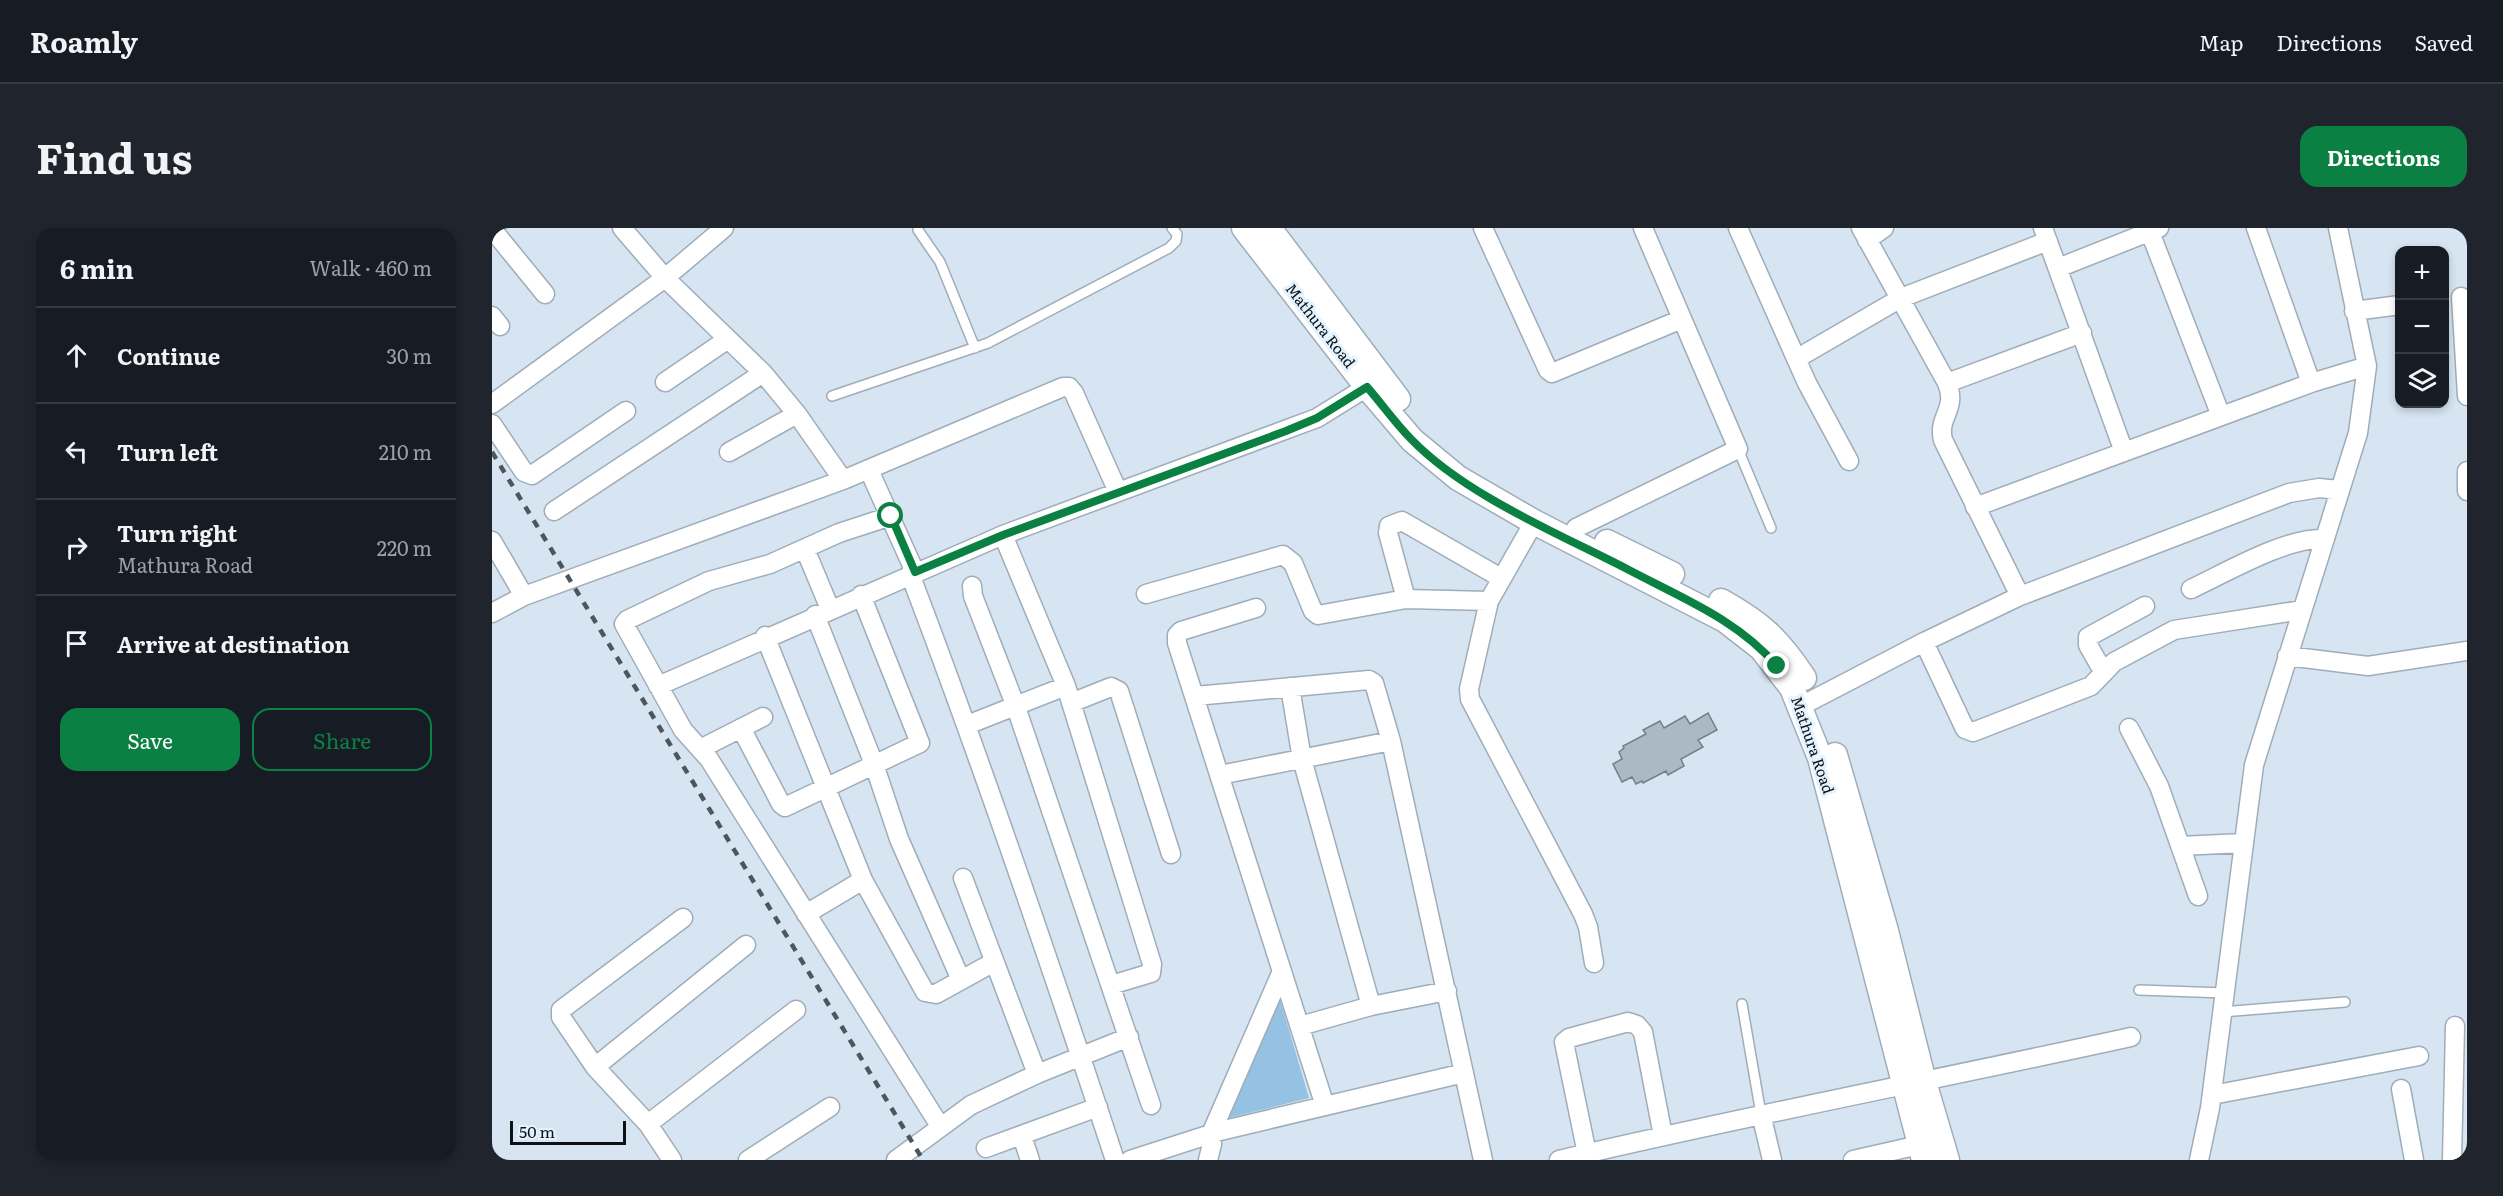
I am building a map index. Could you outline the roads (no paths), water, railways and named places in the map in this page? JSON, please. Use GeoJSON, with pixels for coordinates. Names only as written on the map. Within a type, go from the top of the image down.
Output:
{"type":"FeatureCollection","features":[{"type":"Feature","properties":{"kind":"main road","name":"Mathura Road"},"geometry":{"type":"LineString","coordinates":[[1244,228],[1367,387],[1421,448],[1458,478],[1534,522],[1725,620],[1761,648],[1792,688],[1808,703]]}},
{"type":"Feature","properties":{"kind":"main road","name":"Mathura Road"},"geometry":{"type":"LineString","coordinates":[[1269,228],[1379,376],[1431,439],[1464,467],[1504,492],[1636,555],[1705,591],[1759,623],[1779,641],[1808,703],[1851,807],[1899,979],[1922,1152]]}},
{"type":"Feature","properties":{"kind":"main road","name":"Mathura Road"},"geometry":{"type":"LineString","coordinates":[[1914,1084],[1947,1160]]}},
{"type":"Feature","properties":{"kind":"street"},"geometry":{"type":"LineString","coordinates":[[622,228],[665,278],[763,373],[797,414],[843,480]]}},
{"type":"Feature","properties":{"kind":"street"},"geometry":{"type":"LineString","coordinates":[[492,404],[665,278],[724,228]]}},
{"type":"Feature","properties":{"kind":"street"},"geometry":{"type":"LineString","coordinates":[[1483,228],[1548,370],[1552,373],[1683,319]]}},
{"type":"Feature","properties":{"kind":"street"},"geometry":{"type":"LineString","coordinates":[[1576,528],[1738,448],[1643,228]]}},
{"type":"Feature","properties":{"kind":"street"},"geometry":{"type":"LineString","coordinates":[[1738,228],[1796,359],[1849,461]]}},
{"type":"Feature","properties":{"kind":"street"},"geometry":{"type":"LineString","coordinates":[[1884,228],[1864,234],[1947,382],[1952,402],[1941,432],[1975,507],[2020,596]]}},
{"type":"Feature","properties":{"kind":"street"},"geometry":{"type":"LineString","coordinates":[[2256,228],[2311,383]]}},
{"type":"Feature","properties":{"kind":"street"},"geometry":{"type":"LineString","coordinates":[[2199,1160],[2212,1095],[2254,765],[2358,433],[2367,366],[2338,228]]}},
{"type":"Feature","properties":{"kind":"street"},"geometry":{"type":"LineString","coordinates":[[492,229],[545,294]]}},
{"type":"Feature","properties":{"kind":"street"},"geometry":{"type":"LineString","coordinates":[[2058,268],[2155,230],[2221,416]]}},
{"type":"Feature","properties":{"kind":"street"},"geometry":{"type":"LineString","coordinates":[[1796,359],[1901,298],[2046,235],[2124,452]]}},
{"type":"Feature","properties":{"kind":"street"},"geometry":{"type":"LineString","coordinates":[[2458,298],[2467,396]]}},
{"type":"Feature","properties":{"kind":"street"},"geometry":{"type":"LineString","coordinates":[[2354,311],[2395,306]]}},
{"type":"Feature","properties":{"kind":"street"},"geometry":{"type":"LineString","coordinates":[[1947,382],[2082,333]]}},
{"type":"Feature","properties":{"kind":"street"},"geometry":{"type":"LineString","coordinates":[[665,382],[728,339]]}},
{"type":"Feature","properties":{"kind":"street"},"geometry":{"type":"LineString","coordinates":[[1975,507],[2311,383],[2367,366]]}},
{"type":"Feature","properties":{"kind":"street"},"geometry":{"type":"LineString","coordinates":[[554,511],[763,373]]}},
{"type":"Feature","properties":{"kind":"street"},"geometry":{"type":"LineString","coordinates":[[492,613],[524,596],[869,470],[1063,387],[1069,387],[1074,393],[1118,492]]}},
{"type":"Feature","properties":{"kind":"street"},"geometry":{"type":"LineString","coordinates":[[658,686],[765,636],[1003,535],[1317,418],[1367,387]]}},
{"type":"Feature","properties":{"kind":"street"},"geometry":{"type":"LineString","coordinates":[[492,424],[524,472],[532,475],[626,411]]}},
{"type":"Feature","properties":{"kind":"street"},"geometry":{"type":"LineString","coordinates":[[729,452],[797,414]]}},
{"type":"Feature","properties":{"kind":"street"},"geometry":{"type":"LineString","coordinates":[[869,470],[891,516],[913,573],[1062,994],[1115,1160]]}},
{"type":"Feature","properties":{"kind":"street"},"geometry":{"type":"LineString","coordinates":[[2467,471],[2467,491]]}},
{"type":"Feature","properties":{"kind":"street"},"geometry":{"type":"LineString","coordinates":[[1808,703],[1924,642],[2020,596],[2289,493],[2319,488],[2339,490]]}},
{"type":"Feature","properties":{"kind":"street"},"geometry":{"type":"LineString","coordinates":[[891,516],[839,533],[770,564],[709,581],[627,620],[624,624],[625,630],[683,730],[702,748],[940,1126]]}},
{"type":"Feature","properties":{"kind":"street"},"geometry":{"type":"LineString","coordinates":[[1406,599],[1388,532],[1389,526],[1402,521],[1501,578]]}},
{"type":"Feature","properties":{"kind":"street"},"geometry":{"type":"LineString","coordinates":[[1534,522],[1490,601],[1469,689],[1470,699],[1583,914],[1588,927],[1594,963]]}},
{"type":"Feature","properties":{"kind":"street"},"geometry":{"type":"LineString","coordinates":[[1003,535],[1069,694],[1152,963],[1150,973],[1112,985]]}},
{"type":"Feature","properties":{"kind":"street"},"geometry":{"type":"LineString","coordinates":[[2191,589],[2229,570],[2298,542],[2324,539]]}},
{"type":"Feature","properties":{"kind":"street"},"geometry":{"type":"LineString","coordinates":[[493,546],[524,596]]}},
{"type":"Feature","properties":{"kind":"street"},"geometry":{"type":"LineString","coordinates":[[806,549],[823,612],[899,839],[961,980]]}},
{"type":"Feature","properties":{"kind":"street"},"geometry":{"type":"LineString","coordinates":[[1146,594],[1283,555],[1293,563],[1313,611],[1318,615],[1406,599],[1490,601]]}},
{"type":"Feature","properties":{"kind":"street"},"geometry":{"type":"LineString","coordinates":[[972,586],[973,596],[1016,707],[1151,1105]]}},
{"type":"Feature","properties":{"kind":"street"},"geometry":{"type":"LineString","coordinates":[[741,728],[781,804],[785,807],[825,786],[920,743],[861,596]]}},
{"type":"Feature","properties":{"kind":"street"},"geometry":{"type":"LineString","coordinates":[[2104,673],[2088,645],[2088,637],[2145,606]]}},
{"type":"Feature","properties":{"kind":"street"},"geometry":{"type":"LineString","coordinates":[[1256,608],[1181,631],[1177,635],[1177,643],[1325,1106]]}},
{"type":"Feature","properties":{"kind":"street"},"geometry":{"type":"LineString","coordinates":[[1924,642],[1968,732],[2091,686],[2120,658],[2174,630],[2302,610]]}},
{"type":"Feature","properties":{"kind":"street"},"geometry":{"type":"LineString","coordinates":[[765,636],[863,880],[925,992],[936,994],[994,962]]}},
{"type":"Feature","properties":{"kind":"street"},"geometry":{"type":"LineString","coordinates":[[2288,656],[2368,666],[2467,651]]}},
{"type":"Feature","properties":{"kind":"street"},"geometry":{"type":"LineString","coordinates":[[1195,696],[1369,680],[1377,689],[1391,741],[1483,1160]]}},
{"type":"Feature","properties":{"kind":"street"},"geometry":{"type":"LineString","coordinates":[[967,725],[1016,707],[1069,694],[1111,687],[1119,691],[1171,854]]}},
{"type":"Feature","properties":{"kind":"street"},"geometry":{"type":"LineString","coordinates":[[1290,687],[1302,759],[1371,1006]]}},
{"type":"Feature","properties":{"kind":"street"},"geometry":{"type":"LineString","coordinates":[[702,748],[763,717]]}},
{"type":"Feature","properties":{"kind":"street"},"geometry":{"type":"LineString","coordinates":[[2129,728],[2159,786],[2198,896]]}},
{"type":"Feature","properties":{"kind":"street"},"geometry":{"type":"LineString","coordinates":[[1220,775],[1391,741]]}},
{"type":"Feature","properties":{"kind":"street"},"geometry":{"type":"LineString","coordinates":[[2180,846],[2243,843]]}},
{"type":"Feature","properties":{"kind":"street"},"geometry":{"type":"LineString","coordinates":[[963,878],[1037,1074]]}},
{"type":"Feature","properties":{"kind":"street"},"geometry":{"type":"LineString","coordinates":[[806,914],[863,880]]}},
{"type":"Feature","properties":{"kind":"street"},"geometry":{"type":"LineString","coordinates":[[672,1160],[648,1124],[595,1067],[561,1017],[561,1010],[683,918]]}},
{"type":"Feature","properties":{"kind":"street"},"geometry":{"type":"LineString","coordinates":[[595,1067],[746,945]]}},
{"type":"Feature","properties":{"kind":"street"},"geometry":{"type":"LineString","coordinates":[[1208,1160],[1212,1144],[1210,1134],[1282,971]]}},
{"type":"Feature","properties":{"kind":"street"},"geometry":{"type":"LineString","coordinates":[[1300,1026],[1371,1006],[1447,991]]}},
{"type":"Feature","properties":{"kind":"street"},"geometry":{"type":"LineString","coordinates":[[648,1124],[796,1010]]}},
{"type":"Feature","properties":{"kind":"street"},"geometry":{"type":"LineString","coordinates":[[1587,1154],[1564,1042],[1569,1038],[1628,1022],[1637,1024],[1643,1032],[1663,1136]]}},
{"type":"Feature","properties":{"kind":"street"},"geometry":{"type":"LineString","coordinates":[[2452,1160],[2455,1026]]}},
{"type":"Feature","properties":{"kind":"street"},"geometry":{"type":"LineString","coordinates":[[896,1160],[971,1105],[1037,1074],[1129,1037]]}},
{"type":"Feature","properties":{"kind":"street"},"geometry":{"type":"LineString","coordinates":[[1559,1160],[1761,1114],[1914,1084],[2131,1037]]}},
{"type":"Feature","properties":{"kind":"street"},"geometry":{"type":"LineString","coordinates":[[2212,1095],[2419,1056]]}},
{"type":"Feature","properties":{"kind":"street"},"geometry":{"type":"LineString","coordinates":[[1130,1160],[1210,1134],[1464,1073]]}},
{"type":"Feature","properties":{"kind":"street"},"geometry":{"type":"LineString","coordinates":[[2401,1089],[2414,1160]]}},
{"type":"Feature","properties":{"kind":"street"},"geometry":{"type":"LineString","coordinates":[[748,1160],[830,1107]]}},
{"type":"Feature","properties":{"kind":"street"},"geometry":{"type":"LineString","coordinates":[[986,1148],[1098,1107]]}},
{"type":"Feature","properties":{"kind":"street"},"geometry":{"type":"LineString","coordinates":[[1761,1114],[1772,1160]]}},
{"type":"Feature","properties":{"kind":"street"},"geometry":{"type":"LineString","coordinates":[[1022,1136],[1030,1160]]}},
{"type":"Feature","properties":{"kind":"street"},"geometry":{"type":"LineString","coordinates":[[1853,1160],[1922,1152]]}},
{"type":"Feature","properties":{"kind":"lane"},"geometry":{"type":"LineString","coordinates":[[832,396],[975,348],[1169,248],[1176,241],[1177,234],[1172,228]]}},
{"type":"Feature","properties":{"kind":"lane"},"geometry":{"type":"LineString","coordinates":[[918,230],[940,262],[975,348]]}},
{"type":"Feature","properties":{"kind":"lane"},"geometry":{"type":"LineString","coordinates":[[1738,448],[1771,528]]}},
{"type":"Feature","properties":{"kind":"lane"},"geometry":{"type":"LineString","coordinates":[[2139,990],[2224,993]]}},
{"type":"Feature","properties":{"kind":"lane"},"geometry":{"type":"LineString","coordinates":[[2222,1012],[2345,1002]]}},
{"type":"Feature","properties":{"kind":"lane"},"geometry":{"type":"LineString","coordinates":[[1742,1004],[1761,1114]]}},
{"type":"Feature","properties":{"kind":"railway"},"geometry":{"type":"LineString","coordinates":[[492,452],[923,1160]]}}]}
